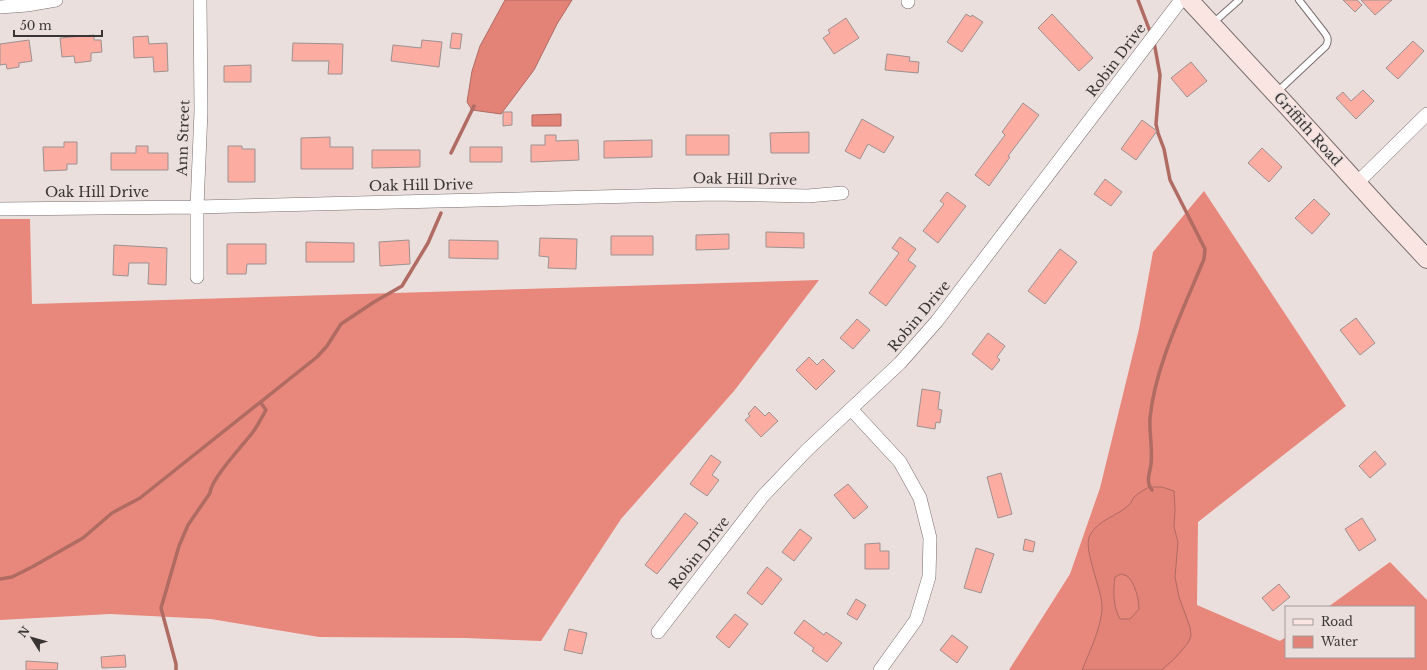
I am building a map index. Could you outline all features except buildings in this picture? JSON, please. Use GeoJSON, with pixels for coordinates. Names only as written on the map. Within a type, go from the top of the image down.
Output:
{"type":"FeatureCollection","features":[{"type":"Feature","properties":{"kind":"street"},"geometry":{"type":"LineString","coordinates":[[0,7],[27,5],[56,0]]}},
{"type":"Feature","properties":{"kind":"street","name":"Ann Street"},"geometry":{"type":"LineString","coordinates":[[197,277],[197,207],[201,111],[200,0]]}},
{"type":"Feature","properties":{"kind":"street","name":"Robin Drive"},"geometry":{"type":"LineString","coordinates":[[658,632],[763,496],[807,450],[900,363],[937,321],[1181,0]]}},
{"type":"Feature","properties":{"kind":"street","name":"Griffith Road"},"geometry":{"type":"LineString","coordinates":[[1189,0],[1427,259]]}},
{"type":"Feature","properties":{"kind":"street"},"geometry":{"type":"LineString","coordinates":[[1357,183],[1427,114]]}},
{"type":"Feature","properties":{"kind":"street","name":"Oak Hill Drive"},"geometry":{"type":"LineString","coordinates":[[0,209],[197,207],[714,194],[808,196],[842,193]]}},
{"type":"Feature","properties":{"kind":"street"},"geometry":{"type":"LineString","coordinates":[[851,409],[900,462],[920,498],[930,538],[929,577],[916,620],[880,670]]}},
{"type":"Feature","properties":{"kind":"lane"},"geometry":{"type":"LineString","coordinates":[[1211,25],[1239,0]]}},
{"type":"Feature","properties":{"kind":"lane"},"geometry":{"type":"LineString","coordinates":[[1276,93],[1326,46],[1329,41],[1328,37],[1299,0]]}},
{"type":"Feature","properties":{"kind":"shaded area"},"geometry":{"type":"Polygon","coordinates":[[[1204,191],[1346,406],[1198,522],[1197,605],[1280,641],[1285,638],[1285,658],[1415,658],[1415,606],[1329,606],[1390,562],[1427,600],[1427,670],[1009,670],[1070,574],[1100,488],[1139,329],[1153,252],[1204,191]]]}},
{"type":"Feature","properties":{"kind":"shaded area"},"geometry":{"type":"Polygon","coordinates":[[[0,219],[30,219],[32,304],[819,280],[734,391],[621,519],[541,641],[465,638],[319,637],[211,619],[110,614],[0,620],[0,219]]]}},
{"type":"Feature","properties":{"kind":"water"},"geometry":{"type":"Polygon","coordinates":[[[505,0],[572,0],[557,24],[534,70],[501,114],[472,110],[467,102],[472,71],[480,46],[505,0]]]}},
{"type":"Feature","properties":{"kind":"water"},"geometry":{"type":"Polygon","coordinates":[[[561,114],[561,126],[532,126],[532,115],[561,114]]]}},
{"type":"Feature","properties":{"kind":"water"},"geometry":{"type":"Polygon","coordinates":[[[1149,487],[1162,487],[1174,491],[1174,527],[1178,542],[1175,577],[1179,597],[1190,627],[1191,636],[1188,643],[1162,670],[1082,670],[1097,632],[1102,609],[1089,550],[1088,541],[1090,535],[1093,530],[1124,509],[1130,504],[1134,497],[1149,487]],[[1121,574],[1115,577],[1115,604],[1120,619],[1130,619],[1139,609],[1136,591],[1130,579],[1121,574]]]}},
{"type":"Feature","properties":{"kind":"waterway"},"geometry":{"type":"LineString","coordinates":[[1138,0],[1151,34]]}},
{"type":"Feature","properties":{"kind":"waterway"},"geometry":{"type":"LineString","coordinates":[[1152,490],[1148,477],[1151,464],[1150,418],[1153,398],[1171,337],[1204,259],[1205,249],[1170,180],[1164,149],[1158,133],[1156,124],[1160,75],[1154,42]]}},
{"type":"Feature","properties":{"kind":"waterway"},"geometry":{"type":"LineString","coordinates":[[451,153],[474,106]]}},
{"type":"Feature","properties":{"kind":"waterway"},"geometry":{"type":"LineString","coordinates":[[0,579],[12,577],[83,538],[112,513],[140,498],[317,357],[327,346],[341,324],[374,302],[402,286],[428,243],[441,213]]}},
{"type":"Feature","properties":{"kind":"waterway"},"geometry":{"type":"LineString","coordinates":[[176,670],[176,664],[161,608],[179,546],[188,525],[210,493],[216,479],[260,421],[266,410],[261,403]]}}]}
